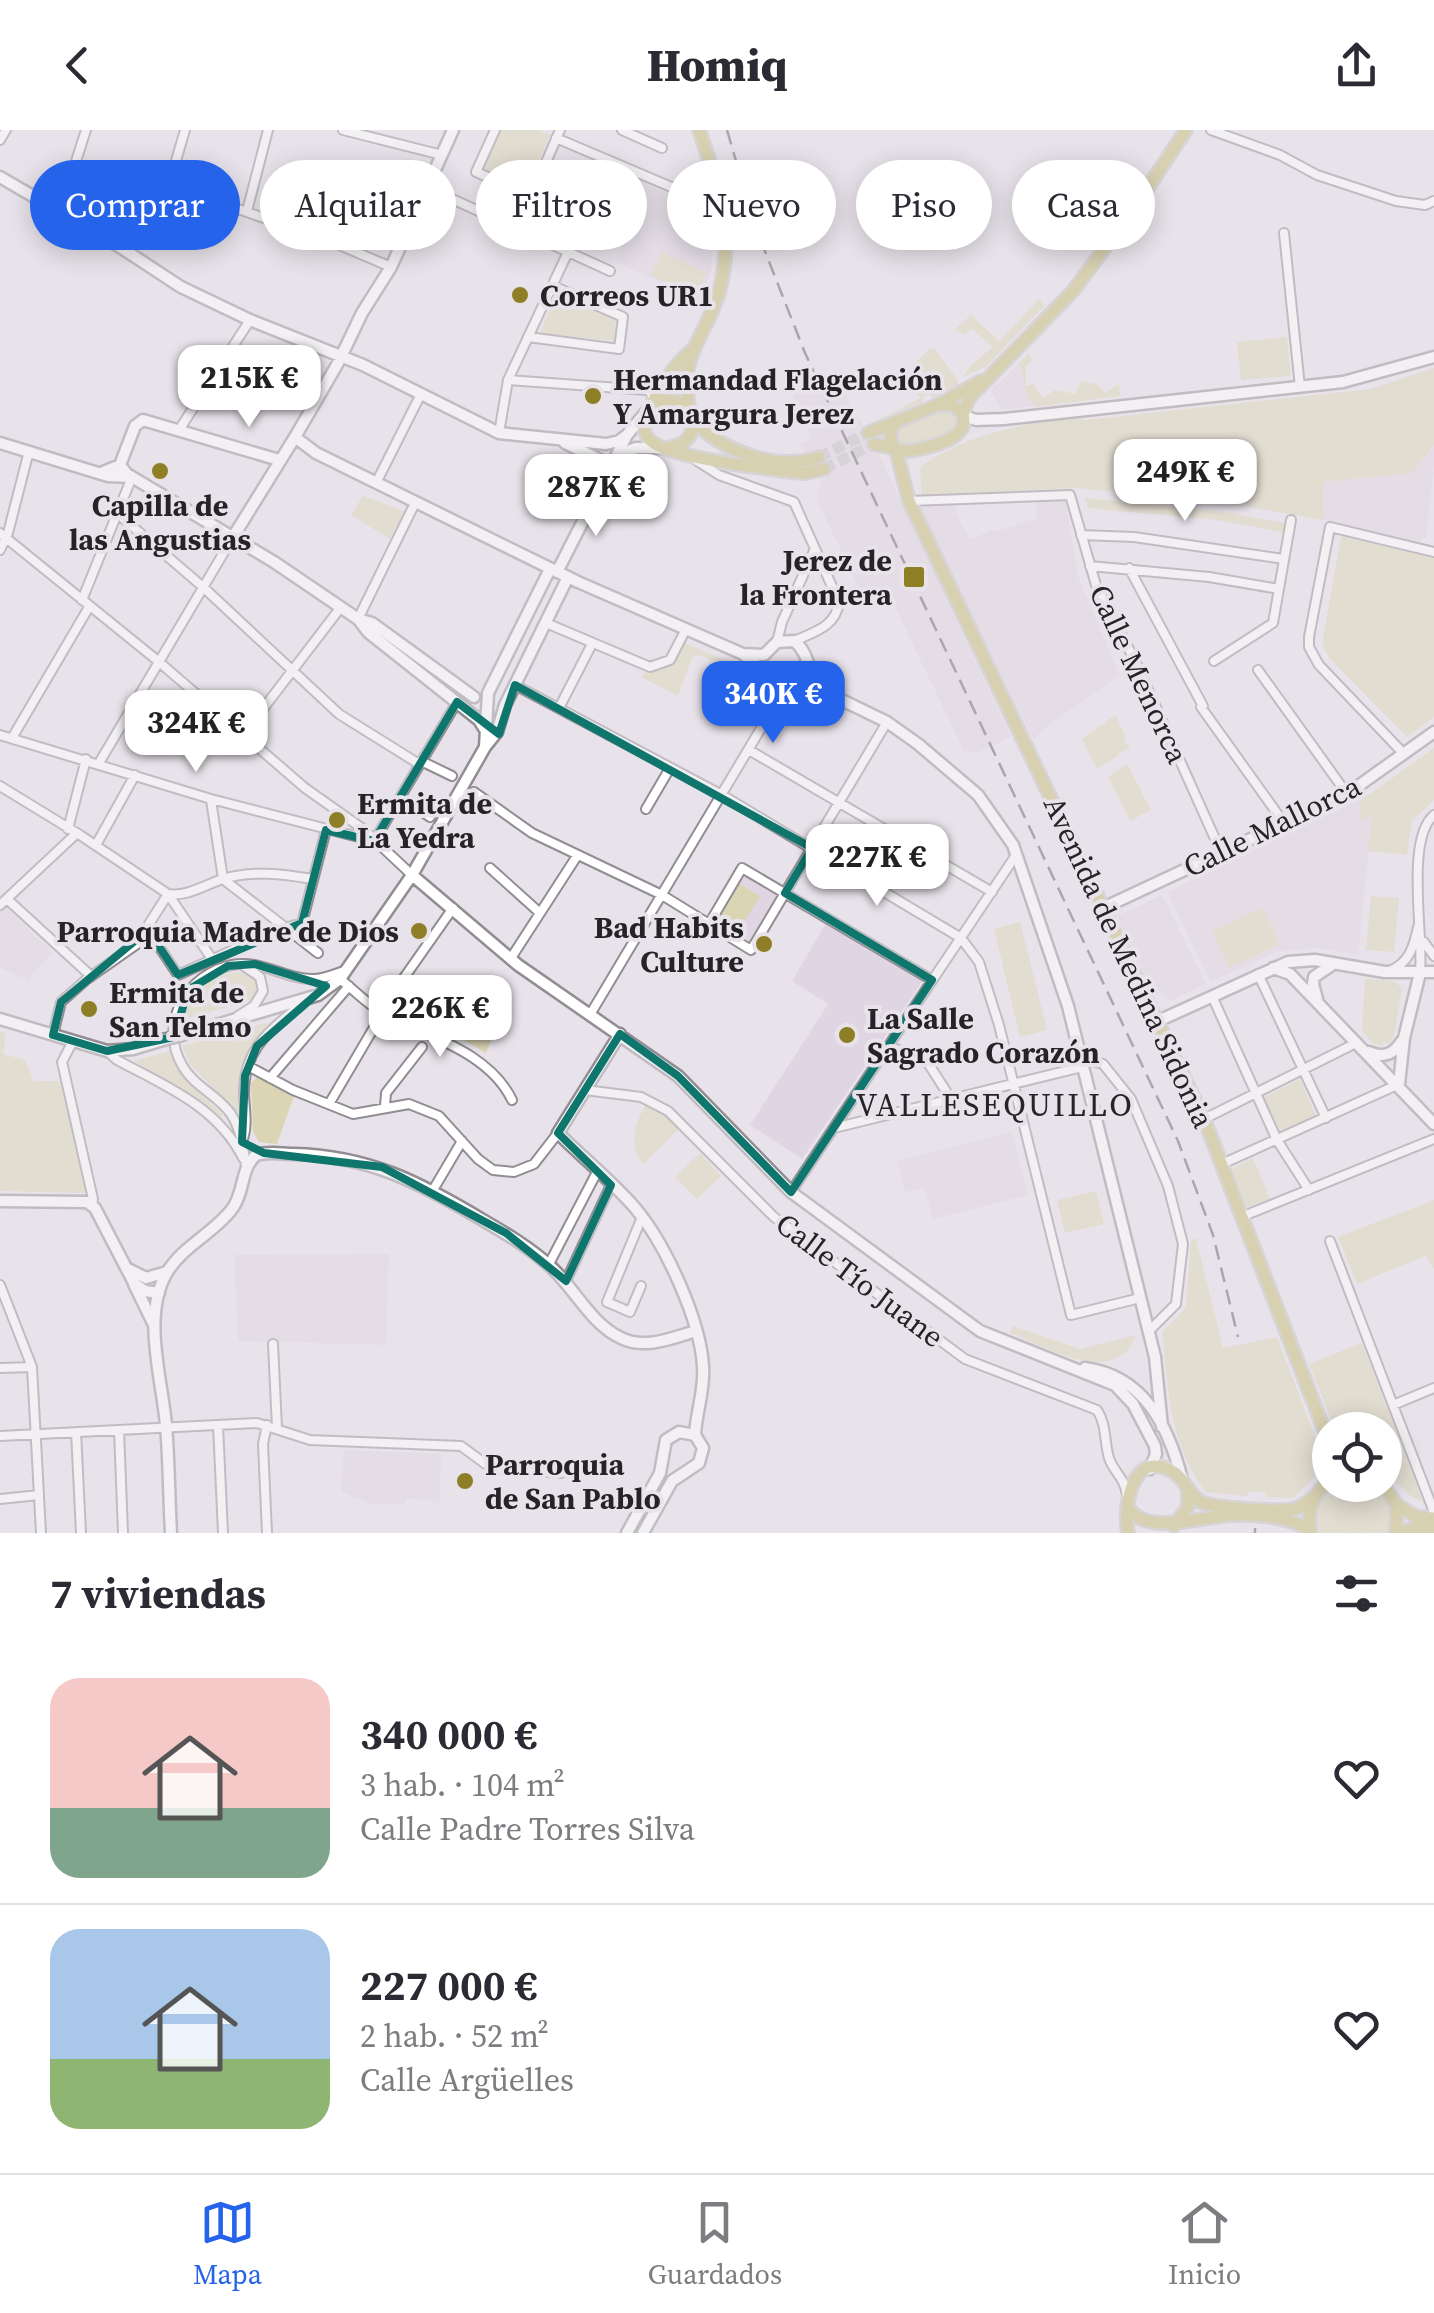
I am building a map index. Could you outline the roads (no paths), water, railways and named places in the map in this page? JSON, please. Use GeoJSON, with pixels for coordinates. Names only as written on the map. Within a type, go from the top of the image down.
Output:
{"type":"FeatureCollection","features":[{"type":"Feature","properties":{"kind":"main road"},"geometry":{"type":"LineString","coordinates":[[649,409],[662,400],[670,400],[720,444],[744,454],[822,463],[805,473],[690,456],[662,448],[645,432],[649,409],[668,377],[691,350],[718,294],[726,253],[722,205],[701,130]]}},
{"type":"Feature","properties":{"kind":"main road"},"geometry":{"type":"LineString","coordinates":[[997,370],[871,438],[906,453],[956,434],[963,426],[969,398],[997,370],[1073,291],[1186,130]]}},
{"type":"Feature","properties":{"kind":"main road"},"geometry":{"type":"LineString","coordinates":[[662,448],[671,449],[686,442],[690,435],[686,380],[691,350]]}},
{"type":"Feature","properties":{"kind":"main road"},"geometry":{"type":"LineString","coordinates":[[938,405],[953,406],[964,415]]}},
{"type":"Feature","properties":{"kind":"main road","name":"Avenida de Medina Sidonia"},"geometry":{"type":"LineString","coordinates":[[896,422],[890,436],[908,495],[1204,1119],[1317,1412]]}},
{"type":"Feature","properties":{"kind":"main road"},"geometry":{"type":"LineString","coordinates":[[908,495],[909,466],[921,449]]}},
{"type":"Feature","properties":{"kind":"main road"},"geometry":{"type":"LineString","coordinates":[[1128,1533],[1127,1500],[1136,1476],[1148,1470],[1165,1469],[1202,1502],[1214,1505],[1292,1510],[1312,1498]]}},
{"type":"Feature","properties":{"kind":"main road"},"geometry":{"type":"LineString","coordinates":[[1165,1531],[1184,1516],[1188,1507],[1184,1483]]}},
{"type":"Feature","properties":{"kind":"main road"},"geometry":{"type":"LineString","coordinates":[[1127,1500],[1138,1523],[1147,1528],[1165,1531],[1225,1516],[1291,1520],[1311,1533]]}},
{"type":"Feature","properties":{"kind":"main road"},"geometry":{"type":"LineString","coordinates":[[1311,1533],[1313,1502]]}},
{"type":"Feature","properties":{"kind":"main road"},"geometry":{"type":"LineString","coordinates":[[1395,1502],[1417,1517],[1434,1515]]}},
{"type":"Feature","properties":{"kind":"main road"},"geometry":{"type":"LineString","coordinates":[[1397,1505],[1398,1533],[1417,1527],[1434,1528]]}},
{"type":"Feature","properties":{"kind":"street"},"geometry":{"type":"LineString","coordinates":[[0,140],[6,130]]}},
{"type":"Feature","properties":{"kind":"street"},"geometry":{"type":"LineString","coordinates":[[78,160],[86,130]]}},
{"type":"Feature","properties":{"kind":"street"},"geometry":{"type":"LineString","coordinates":[[176,160],[185,130]]}},
{"type":"Feature","properties":{"kind":"street"},"geometry":{"type":"LineString","coordinates":[[247,211],[268,130]]}},
{"type":"Feature","properties":{"kind":"street"},"geometry":{"type":"LineString","coordinates":[[344,130],[442,155]]}},
{"type":"Feature","properties":{"kind":"street"},"geometry":{"type":"LineString","coordinates":[[440,160],[453,130]]}},
{"type":"Feature","properties":{"kind":"street"},"geometry":{"type":"LineString","coordinates":[[481,160],[495,130]]}},
{"type":"Feature","properties":{"kind":"street"},"geometry":{"type":"LineString","coordinates":[[546,130],[612,160]]}},
{"type":"Feature","properties":{"kind":"street"},"geometry":{"type":"LineString","coordinates":[[622,130],[662,148]]}},
{"type":"Feature","properties":{"kind":"street"},"geometry":{"type":"LineString","coordinates":[[1211,130],[1280,155],[1317,175],[1396,201],[1425,205],[1434,201]]}},
{"type":"Feature","properties":{"kind":"street"},"geometry":{"type":"LineString","coordinates":[[547,160],[558,134]]}},
{"type":"Feature","properties":{"kind":"street"},"geometry":{"type":"LineString","coordinates":[[0,177],[30,194]]}},
{"type":"Feature","properties":{"kind":"street"},"geometry":{"type":"LineString","coordinates":[[240,209],[330,241],[390,268]]}},
{"type":"Feature","properties":{"kind":"street"},"geometry":{"type":"LineString","coordinates":[[1284,233],[1300,387]]}},
{"type":"Feature","properties":{"kind":"street"},"geometry":{"type":"LineString","coordinates":[[122,250],[181,287],[250,320],[341,355],[498,433],[606,444],[627,435]]}},
{"type":"Feature","properties":{"kind":"street"},"geometry":{"type":"LineString","coordinates":[[98,763],[295,438],[399,250]]}},
{"type":"Feature","properties":{"kind":"street"},"geometry":{"type":"LineString","coordinates":[[564,250],[610,271]]}},
{"type":"Feature","properties":{"kind":"street"},"geometry":{"type":"LineString","coordinates":[[498,433],[508,380],[568,252]]}},
{"type":"Feature","properties":{"kind":"street"},"geometry":{"type":"LineString","coordinates":[[528,337],[619,349],[623,317],[553,286]]}},
{"type":"Feature","properties":{"kind":"street"},"geometry":{"type":"LineString","coordinates":[[179,430],[250,320]]}},
{"type":"Feature","properties":{"kind":"street"},"geometry":{"type":"LineString","coordinates":[[964,415],[976,420],[1004,419],[1300,387],[1363,379],[1434,356]]}},
{"type":"Feature","properties":{"kind":"street"},"geometry":{"type":"LineString","coordinates":[[485,742],[480,716],[483,696],[559,573],[612,462],[627,435],[649,409],[653,397],[649,391],[508,380]]}},
{"type":"Feature","properties":{"kind":"street"},"geometry":{"type":"LineString","coordinates":[[376,484],[421,394]]}},
{"type":"Feature","properties":{"kind":"street"},"geometry":{"type":"LineString","coordinates":[[956,434],[1004,419]]}},
{"type":"Feature","properties":{"kind":"street"},"geometry":{"type":"LineString","coordinates":[[103,472],[120,464],[134,426],[143,420],[279,460],[295,450],[316,453]]}},
{"type":"Feature","properties":{"kind":"street"},"geometry":{"type":"LineString","coordinates":[[295,438],[376,484],[559,573],[743,654],[760,656],[773,646],[827,626],[838,610],[838,602],[794,502],[722,476],[690,456]]}},
{"type":"Feature","properties":{"kind":"street"},"geometry":{"type":"LineString","coordinates":[[555,438],[612,462]]}},
{"type":"Feature","properties":{"kind":"street"},"geometry":{"type":"LineString","coordinates":[[0,444],[120,478],[132,477]]}},
{"type":"Feature","properties":{"kind":"street"},"geometry":{"type":"LineString","coordinates":[[612,462],[630,449],[662,448]]}},
{"type":"Feature","properties":{"kind":"street"},"geometry":{"type":"LineString","coordinates":[[0,550],[30,451]]}},
{"type":"Feature","properties":{"kind":"street"},"geometry":{"type":"LineString","coordinates":[[120,464],[132,477],[358,618],[372,623],[462,689],[483,696],[498,708],[505,705]]}},
{"type":"Feature","properties":{"kind":"street"},"geometry":{"type":"LineString","coordinates":[[12,738],[86,603],[132,477]]}},
{"type":"Feature","properties":{"kind":"street","name":"Calle Menorca"},"geometry":{"type":"LineString","coordinates":[[908,495],[1067,493],[1072,498],[1090,566],[1114,626],[1137,665],[1221,852]]}},
{"type":"Feature","properties":{"kind":"street"},"geometry":{"type":"LineString","coordinates":[[358,618],[415,502]]}},
{"type":"Feature","properties":{"kind":"street"},"geometry":{"type":"LineString","coordinates":[[118,514],[204,586],[351,724],[420,763],[452,776]]}},
{"type":"Feature","properties":{"kind":"street"},"geometry":{"type":"LineString","coordinates":[[1214,661],[1273,623],[1291,520]]}},
{"type":"Feature","properties":{"kind":"street"},"geometry":{"type":"LineString","coordinates":[[1404,754],[1318,665],[1309,647],[1330,527],[1434,552]]}},
{"type":"Feature","properties":{"kind":"street"},"geometry":{"type":"LineString","coordinates":[[1082,535],[1194,544],[1284,559]]}},
{"type":"Feature","properties":{"kind":"street"},"geometry":{"type":"LineString","coordinates":[[3,536],[158,661],[305,788],[359,826],[511,958],[678,1076],[791,1192],[980,1332],[1115,1385],[1125,1394],[1156,1449],[1148,1470],[1120,1473]]}},
{"type":"Feature","properties":{"kind":"street"},"geometry":{"type":"LineString","coordinates":[[807,666],[801,675],[785,677],[770,664],[782,622],[814,551]]}},
{"type":"Feature","properties":{"kind":"street"},"geometry":{"type":"LineString","coordinates":[[1090,566],[1209,576],[1279,589]]}},
{"type":"Feature","properties":{"kind":"street"},"geometry":{"type":"LineString","coordinates":[[1129,568],[1202,706],[1284,823]]}},
{"type":"Feature","properties":{"kind":"street"},"geometry":{"type":"LineString","coordinates":[[270,1078],[344,979],[412,875],[485,742],[497,732],[505,705],[546,623],[559,573]]}},
{"type":"Feature","properties":{"kind":"street"},"geometry":{"type":"LineString","coordinates":[[243,735],[341,607]]}},
{"type":"Feature","properties":{"kind":"street"},"geometry":{"type":"LineString","coordinates":[[358,618],[368,632],[480,716]]}},
{"type":"Feature","properties":{"kind":"street"},"geometry":{"type":"LineString","coordinates":[[546,623],[650,666],[670,660],[686,630]]}},
{"type":"Feature","properties":{"kind":"street"},"geometry":{"type":"LineString","coordinates":[[794,641],[805,652],[807,666],[819,689]]}},
{"type":"Feature","properties":{"kind":"street"},"geometry":{"type":"LineString","coordinates":[[559,708],[592,644]]}},
{"type":"Feature","properties":{"kind":"street"},"geometry":{"type":"LineString","coordinates":[[743,654],[754,664],[819,689],[887,722],[939,759],[978,796],[1002,827],[1016,855],[1068,1006],[1155,1357],[1162,1428]]}},
{"type":"Feature","properties":{"kind":"street"},"geometry":{"type":"LineString","coordinates":[[1258,670],[1347,794]]}},
{"type":"Feature","properties":{"kind":"street"},"geometry":{"type":"LineString","coordinates":[[591,1013],[749,750],[785,677]]}},
{"type":"Feature","properties":{"kind":"street"},"geometry":{"type":"LineString","coordinates":[[515,685],[722,794],[961,938],[979,962],[1072,1314],[1140,1298]]}},
{"type":"Feature","properties":{"kind":"street"},"geometry":{"type":"LineString","coordinates":[[374,841],[462,689]]}},
{"type":"Feature","properties":{"kind":"street"},"geometry":{"type":"LineString","coordinates":[[455,701],[483,696]]}},
{"type":"Feature","properties":{"kind":"street"},"geometry":{"type":"LineString","coordinates":[[480,716],[505,705]]}},
{"type":"Feature","properties":{"kind":"street"},"geometry":{"type":"LineString","coordinates":[[474,792],[532,834],[662,895],[752,950],[887,722]]}},
{"type":"Feature","properties":{"kind":"street","name":"Calle Mallorca"},"geometry":{"type":"LineString","coordinates":[[1103,908],[1347,794],[1434,732]]}},
{"type":"Feature","properties":{"kind":"street"},"geometry":{"type":"LineString","coordinates":[[0,735],[211,799],[374,841]]}},
{"type":"Feature","properties":{"kind":"street"},"geometry":{"type":"LineString","coordinates":[[749,750],[992,892]]}},
{"type":"Feature","properties":{"kind":"street"},"geometry":{"type":"LineString","coordinates":[[86,760],[72,831],[3,902],[91,976]]}},
{"type":"Feature","properties":{"kind":"street"},"geometry":{"type":"LineString","coordinates":[[646,809],[670,768]]}},
{"type":"Feature","properties":{"kind":"street"},"geometry":{"type":"LineString","coordinates":[[96,845],[135,775]]}},
{"type":"Feature","properties":{"kind":"street"},"geometry":{"type":"LineString","coordinates":[[0,786],[168,894],[212,959]]}},
{"type":"Feature","properties":{"kind":"street"},"geometry":{"type":"LineString","coordinates":[[401,797],[430,818]]}},
{"type":"Feature","properties":{"kind":"street"},"geometry":{"type":"LineString","coordinates":[[211,799],[223,879],[318,953]]}},
{"type":"Feature","properties":{"kind":"street"},"geometry":{"type":"LineString","coordinates":[[1399,1084],[1412,994],[1420,973],[1425,917],[1418,867],[1421,835],[1434,815]]}},
{"type":"Feature","properties":{"kind":"street"},"geometry":{"type":"LineString","coordinates":[[352,838],[359,826]]}},
{"type":"Feature","properties":{"kind":"street"},"geometry":{"type":"LineString","coordinates":[[148,930],[178,975],[302,924],[326,830]]}},
{"type":"Feature","properties":{"kind":"street"},"geometry":{"type":"LineString","coordinates":[[791,1192],[1016,855]]}},
{"type":"Feature","properties":{"kind":"street"},"geometry":{"type":"LineString","coordinates":[[511,958],[577,856]]}},
{"type":"Feature","properties":{"kind":"street"},"geometry":{"type":"LineString","coordinates":[[490,868],[540,912]]}},
{"type":"Feature","properties":{"kind":"street"},"geometry":{"type":"LineString","coordinates":[[708,924],[742,868],[932,980]]}},
{"type":"Feature","properties":{"kind":"street"},"geometry":{"type":"LineString","coordinates":[[168,894],[179,896],[223,879],[267,872],[313,879]]}},
{"type":"Feature","properties":{"kind":"street"},"geometry":{"type":"LineString","coordinates":[[53,1036],[61,1002],[147,937],[168,894]]}},
{"type":"Feature","properties":{"kind":"street"},"geometry":{"type":"LineString","coordinates":[[329,1104],[379,1020],[380,1012],[452,908]]}},
{"type":"Feature","properties":{"kind":"street"},"geometry":{"type":"LineString","coordinates":[[1390,972],[1410,955],[1425,917]]}},
{"type":"Feature","properties":{"kind":"street"},"geometry":{"type":"LineString","coordinates":[[1422,938],[1434,956]]}},
{"type":"Feature","properties":{"kind":"street"},"geometry":{"type":"LineString","coordinates":[[1158,1021],[1272,968],[1301,960],[1390,972],[1434,972]]}},
{"type":"Feature","properties":{"kind":"street"},"geometry":{"type":"LineString","coordinates":[[235,1019],[254,1006],[263,991],[260,977],[240,964]]}},
{"type":"Feature","properties":{"kind":"street"},"geometry":{"type":"LineString","coordinates":[[512,1100],[504,1085],[479,1064],[446,1042],[380,1012],[344,979],[303,978],[256,964],[240,964],[216,970],[188,990],[176,1009],[174,1033],[182,1067],[223,1104],[242,1142],[264,1152],[345,1159],[382,1167],[433,1190],[506,1233],[549,1264],[604,1327],[620,1338],[635,1343],[656,1342],[696,1331]]}},
{"type":"Feature","properties":{"kind":"street"},"geometry":{"type":"LineString","coordinates":[[1317,1000],[1314,976],[1333,964]]}},
{"type":"Feature","properties":{"kind":"street"},"geometry":{"type":"LineString","coordinates":[[1272,968],[1290,974],[1434,1124]]}},
{"type":"Feature","properties":{"kind":"street"},"geometry":{"type":"LineString","coordinates":[[1390,972],[1408,983],[1412,994]]}},
{"type":"Feature","properties":{"kind":"street"},"geometry":{"type":"LineString","coordinates":[[1258,974],[1326,1118]]}},
{"type":"Feature","properties":{"kind":"street"},"geometry":{"type":"LineString","coordinates":[[0,1019],[108,1051],[133,1049],[308,998],[344,979]]}},
{"type":"Feature","properties":{"kind":"street"},"geometry":{"type":"LineString","coordinates":[[1212,996],[1276,1140],[1309,1190]]}},
{"type":"Feature","properties":{"kind":"street"},"geometry":{"type":"LineString","coordinates":[[171,1533],[156,1332],[159,1293],[167,1272],[187,1249],[230,1212],[242,1187],[246,1166],[242,1142],[248,1066],[265,1034],[308,998]]}},
{"type":"Feature","properties":{"kind":"street"},"geometry":{"type":"LineString","coordinates":[[410,1025],[442,998]]}},
{"type":"Feature","properties":{"kind":"street"},"geometry":{"type":"LineString","coordinates":[[248,1066],[353,1114],[410,1104],[439,1116],[478,1159],[494,1170],[514,1172],[534,1164],[558,1133],[620,1034]]}},
{"type":"Feature","properties":{"kind":"street"},"geometry":{"type":"LineString","coordinates":[[1204,1119],[1360,1046],[1385,1055],[1394,1052],[1404,1038]]}},
{"type":"Feature","properties":{"kind":"street"},"geometry":{"type":"LineString","coordinates":[[73,1041],[62,1062],[94,1199],[92,1205]]}},
{"type":"Feature","properties":{"kind":"street"},"geometry":{"type":"LineString","coordinates":[[888,1046],[928,1063],[951,1100]]}},
{"type":"Feature","properties":{"kind":"street"},"geometry":{"type":"LineString","coordinates":[[385,1106],[386,1094],[422,1047]]}},
{"type":"Feature","properties":{"kind":"street"},"geometry":{"type":"LineString","coordinates":[[108,1051],[210,1116],[236,1144],[246,1166]]}},
{"type":"Feature","properties":{"kind":"street"},"geometry":{"type":"LineString","coordinates":[[834,1128],[1014,1084],[1090,1060],[1103,1064],[1131,1100],[1168,1186],[1183,1244],[1176,1304],[1149,1331]]}},
{"type":"Feature","properties":{"kind":"street"},"geometry":{"type":"LineString","coordinates":[[1222,1164],[1399,1084]]}},
{"type":"Feature","properties":{"kind":"street","name":"Calle Tío Juane"},"geometry":{"type":"LineString","coordinates":[[586,1090],[641,1097],[668,1111],[774,1217],[965,1358],[1098,1410],[1109,1459],[1120,1473],[1127,1500]]}},
{"type":"Feature","properties":{"kind":"street"},"geometry":{"type":"LineString","coordinates":[[558,1133],[642,1217],[657,1239],[696,1331],[704,1377],[692,1430],[700,1441],[702,1456],[693,1469],[672,1481],[643,1533]]}},
{"type":"Feature","properties":{"kind":"street"},"geometry":{"type":"LineString","coordinates":[[1241,1217],[1434,1139]]}},
{"type":"Feature","properties":{"kind":"street"},"geometry":{"type":"LineString","coordinates":[[433,1190],[462,1141]]}},
{"type":"Feature","properties":{"kind":"street"},"geometry":{"type":"LineString","coordinates":[[246,1166],[264,1152]]}},
{"type":"Feature","properties":{"kind":"street"},"geometry":{"type":"LineString","coordinates":[[549,1264],[597,1172]]}},
{"type":"Feature","properties":{"kind":"street"},"geometry":{"type":"LineString","coordinates":[[566,1281],[611,1185]]}},
{"type":"Feature","properties":{"kind":"street"},"geometry":{"type":"LineString","coordinates":[[0,1201],[83,1200],[92,1205],[127,1268],[145,1291],[159,1293]]}},
{"type":"Feature","properties":{"kind":"street"},"geometry":{"type":"LineString","coordinates":[[641,1286],[630,1312],[607,1302],[642,1217]]}},
{"type":"Feature","properties":{"kind":"street"},"geometry":{"type":"LineString","coordinates":[[1330,1242],[1434,1515]]}},
{"type":"Feature","properties":{"kind":"street"},"geometry":{"type":"LineString","coordinates":[[140,1280],[167,1272]]}},
{"type":"Feature","properties":{"kind":"street"},"geometry":{"type":"LineString","coordinates":[[140,1280],[156,1332]]}},
{"type":"Feature","properties":{"kind":"street"},"geometry":{"type":"LineString","coordinates":[[0,1285],[32,1366],[41,1533]]}},
{"type":"Feature","properties":{"kind":"street"},"geometry":{"type":"LineString","coordinates":[[273,1344],[277,1428]]}},
{"type":"Feature","properties":{"kind":"street"},"geometry":{"type":"LineString","coordinates":[[0,1368],[32,1366]]}},
{"type":"Feature","properties":{"kind":"street"},"geometry":{"type":"LineString","coordinates":[[1068,1366],[1109,1373],[1132,1384],[1162,1428],[1184,1483]]}},
{"type":"Feature","properties":{"kind":"street"},"geometry":{"type":"LineString","coordinates":[[1393,1404],[1434,1388]]}},
{"type":"Feature","properties":{"kind":"street"},"geometry":{"type":"LineString","coordinates":[[218,1425],[223,1533]]}},
{"type":"Feature","properties":{"kind":"street"},"geometry":{"type":"LineString","coordinates":[[266,1533],[263,1444],[267,1425]]}},
{"type":"Feature","properties":{"kind":"street"},"geometry":{"type":"LineString","coordinates":[[0,1436],[267,1425],[310,1440],[461,1446],[491,1468],[561,1473]]}},
{"type":"Feature","properties":{"kind":"street"},"geometry":{"type":"LineString","coordinates":[[119,1430],[123,1533]]}},
{"type":"Feature","properties":{"kind":"street"},"geometry":{"type":"LineString","coordinates":[[627,1533],[660,1474],[663,1447],[672,1434],[692,1430]]}},
{"type":"Feature","properties":{"kind":"street"},"geometry":{"type":"LineString","coordinates":[[76,1432],[81,1533]]}},
{"type":"Feature","properties":{"kind":"street"},"geometry":{"type":"LineString","coordinates":[[662,1455],[671,1468],[686,1472]]}},
{"type":"Feature","properties":{"kind":"street"},"geometry":{"type":"LineString","coordinates":[[0,1499],[39,1495]]}},
{"type":"Feature","properties":{"kind":"tunnel"},"geometry":{"type":"LineString","coordinates":[[819,457],[868,433]]}},
{"type":"Feature","properties":{"kind":"tunnel"},"geometry":{"type":"LineString","coordinates":[[824,469],[874,444]]}},
{"type":"Feature","properties":{"kind":"railway"},"geometry":{"type":"LineString","coordinates":[[727,130],[755,226],[805,353],[1178,1141],[1213,1235],[1238,1337]]}},
{"type":"Feature","properties":{"kind":"railway"},"geometry":{"type":"LineString","coordinates":[[1255,1528],[1255,1533]]}},
{"type":"Feature","properties":{"kind":"place","name":"Correos UR1"},"geometry":{"type":"Point","coordinates":[520,295]}},
{"type":"Feature","properties":{"kind":"place","name":"Hermandad Flagelación Y Amargura Jerez"},"geometry":{"type":"Point","coordinates":[593,396]}},
{"type":"Feature","properties":{"kind":"place","name":"Capilla de las Angustias"},"geometry":{"type":"Point","coordinates":[160,471]}},
{"type":"Feature","properties":{"kind":"place","name":"Jerez de la Frontera"},"geometry":{"type":"Point","coordinates":[914,577]}},
{"type":"Feature","properties":{"kind":"place","name":"Ermita de La Yedra"},"geometry":{"type":"Point","coordinates":[337,820]}},
{"type":"Feature","properties":{"kind":"place","name":"Parroquia Madre de Dios"},"geometry":{"type":"Point","coordinates":[419,931]}},
{"type":"Feature","properties":{"kind":"place","name":"Bad Habits Culture"},"geometry":{"type":"Point","coordinates":[764,944]}},
{"type":"Feature","properties":{"kind":"place","name":"Ermita de San Telmo"},"geometry":{"type":"Point","coordinates":[89,1009]}},
{"type":"Feature","properties":{"kind":"place","name":"La Salle Sagrado Corazón"},"geometry":{"type":"Point","coordinates":[847,1035]}},
{"type":"Feature","properties":{"kind":"place","name":"Parroquia de San Pablo"},"geometry":{"type":"Point","coordinates":[465,1481]}},
{"type":"Feature","properties":{"kind":"district","name":"VALLESEQUILLO"},"geometry":{"type":"Point","coordinates":[995,1105]}}]}
